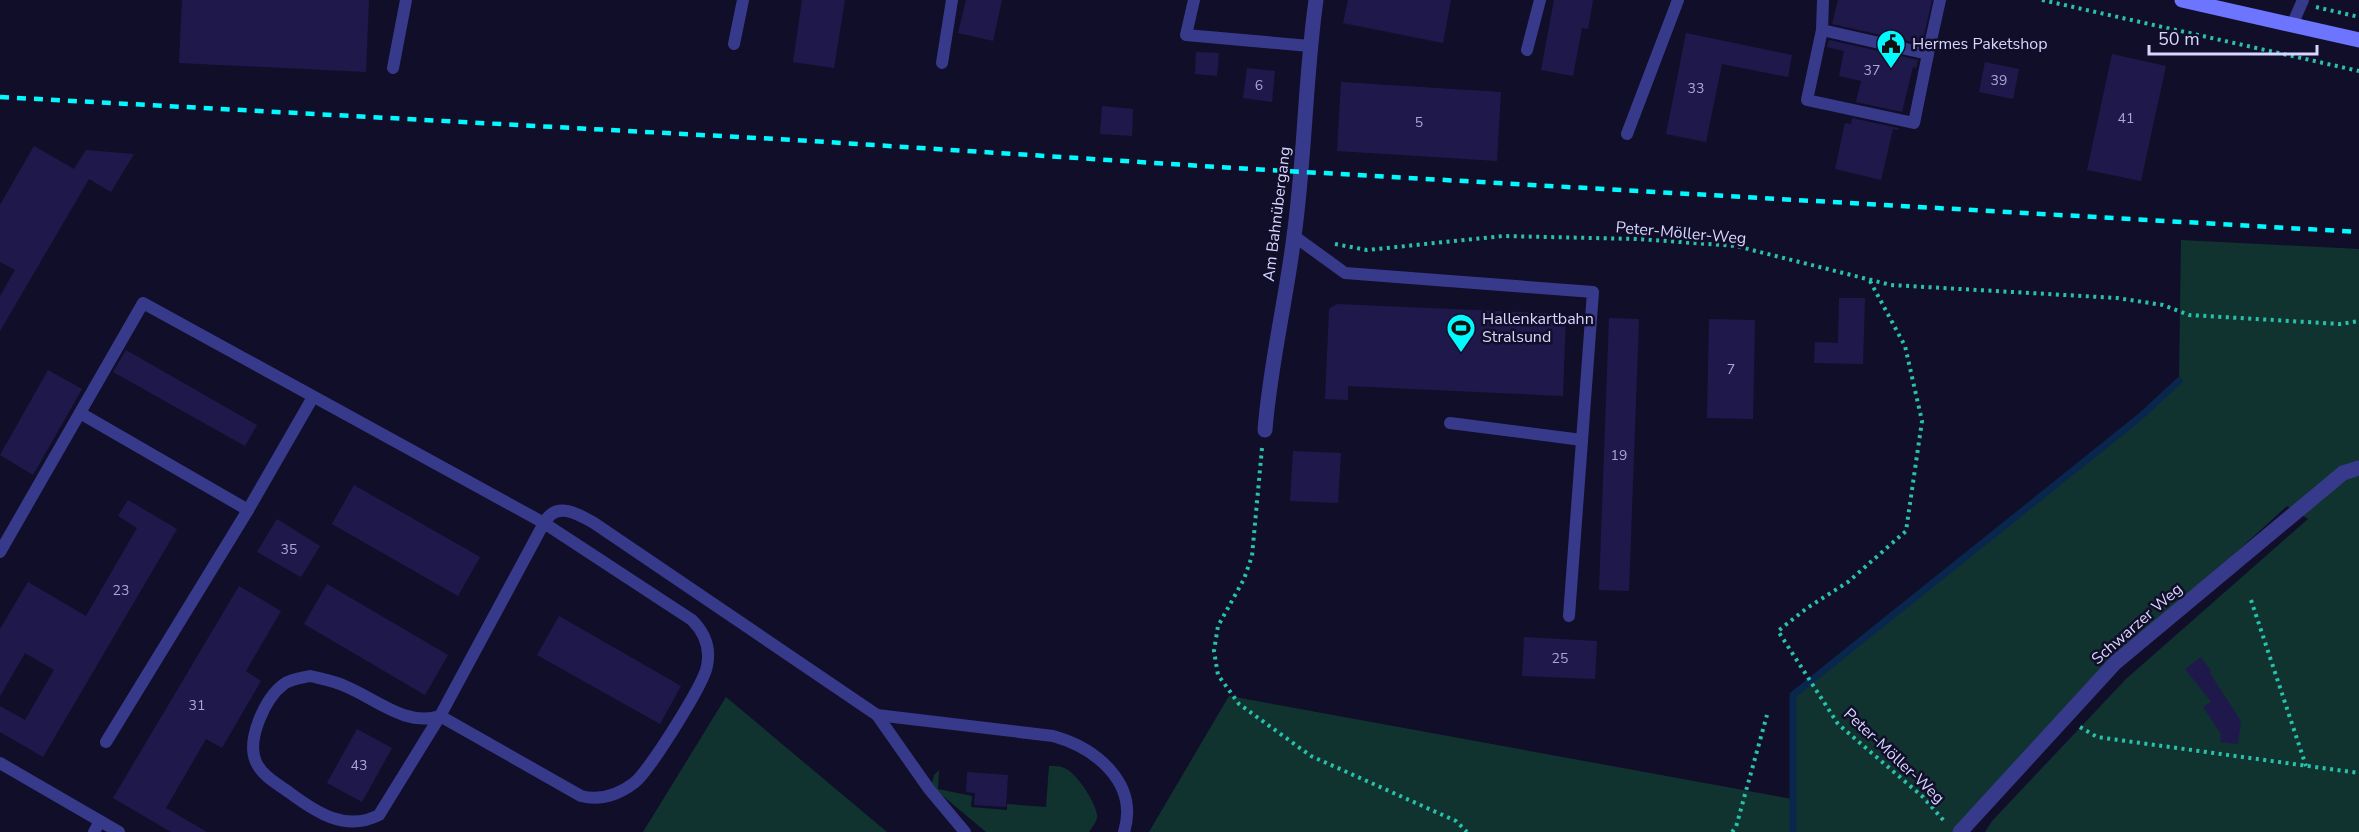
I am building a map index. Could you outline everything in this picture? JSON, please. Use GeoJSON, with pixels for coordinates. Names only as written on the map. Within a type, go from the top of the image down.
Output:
{"type":"FeatureCollection","features":[{"type":"Feature","properties":{"kind":"main road"},"geometry":{"type":"LineString","coordinates":[[2182,0],[2359,40]]}},
{"type":"Feature","properties":{"kind":"street","name":"Am Bahnübergang"},"geometry":{"type":"LineString","coordinates":[[1264,430],[1294,236],[1316,0]]}},
{"type":"Feature","properties":{"kind":"street","name":"Schwarzer Weg"},"geometry":{"type":"LineString","coordinates":[[1960,831],[2115,663],[2343,473],[2359,468]]}},
{"type":"Feature","properties":{"kind":"lane"},"geometry":{"type":"LineString","coordinates":[[393,68],[406,0]]}},
{"type":"Feature","properties":{"kind":"lane"},"geometry":{"type":"LineString","coordinates":[[734,44],[743,0]]}},
{"type":"Feature","properties":{"kind":"lane"},"geometry":{"type":"LineString","coordinates":[[942,63],[952,0]]}},
{"type":"Feature","properties":{"kind":"lane"},"geometry":{"type":"LineString","coordinates":[[1194,0],[1185,35],[1310,46]]}},
{"type":"Feature","properties":{"kind":"lane"},"geometry":{"type":"LineString","coordinates":[[1527,50],[1540,0]]}},
{"type":"Feature","properties":{"kind":"lane"},"geometry":{"type":"LineString","coordinates":[[1627,134],[1678,0]]}},
{"type":"Feature","properties":{"kind":"lane"},"geometry":{"type":"LineString","coordinates":[[1823,0],[1822,30],[1807,100],[1914,123],[1940,0]]}},
{"type":"Feature","properties":{"kind":"lane"},"geometry":{"type":"LineString","coordinates":[[2292,25],[2302,2]]}},
{"type":"Feature","properties":{"kind":"lane"},"geometry":{"type":"LineString","coordinates":[[1822,30],[1928,54]]}},
{"type":"Feature","properties":{"kind":"lane"},"geometry":{"type":"LineString","coordinates":[[1294,236],[1346,273],[1593,292],[1569,616]]}},
{"type":"Feature","properties":{"kind":"lane"},"geometry":{"type":"LineString","coordinates":[[0,552],[143,303],[544,523],[692,620],[706,640],[707,666],[697,689],[643,775],[628,787],[597,799],[581,796],[440,716],[430,719],[408,717],[346,686],[310,676],[285,683],[264,708],[256,730],[254,753],[256,763],[265,775],[322,816],[336,823],[353,825],[369,822],[378,814],[440,716],[544,523],[550,515],[560,510],[572,512],[594,523],[877,715],[929,789],[965,832]]}},
{"type":"Feature","properties":{"kind":"lane"},"geometry":{"type":"LineString","coordinates":[[106,742],[248,510],[313,397]]}},
{"type":"Feature","properties":{"kind":"lane"},"geometry":{"type":"LineString","coordinates":[[80,413],[248,510]]}},
{"type":"Feature","properties":{"kind":"lane"},"geometry":{"type":"LineString","coordinates":[[1450,423],[1582,440]]}},
{"type":"Feature","properties":{"kind":"lane"},"geometry":{"type":"LineString","coordinates":[[877,715],[1053,736],[1072,742],[1101,759],[1116,777],[1127,803],[1128,813],[1124,832]]}},
{"type":"Feature","properties":{"kind":"lane"},"geometry":{"type":"LineString","coordinates":[[0,763],[97,827],[119,832]]}},
{"type":"Feature","properties":{"kind":"path"},"geometry":{"type":"LineString","coordinates":[[2042,0],[2359,71]]}},
{"type":"Feature","properties":{"kind":"path"},"geometry":{"type":"LineString","coordinates":[[2302,2],[2359,17]]}},
{"type":"Feature","properties":{"kind":"path","name":"Peter-Möller-Weg"},"geometry":{"type":"LineString","coordinates":[[1326,242],[1367,250],[1503,236],[1638,239],[1736,246],[1870,281],[1905,346],[1922,421],[1906,531],[1848,582],[1807,608],[1778,631],[1838,724],[1923,797],[1945,822],[1960,831]]}},
{"type":"Feature","properties":{"kind":"path"},"geometry":{"type":"LineString","coordinates":[[1870,281],[1891,285],[2117,298],[2163,305],[2189,315],[2340,324],[2359,321]]}},
{"type":"Feature","properties":{"kind":"path"},"geometry":{"type":"LineString","coordinates":[[1264,430],[1252,556],[1244,579],[1218,626],[1214,651],[1218,675],[1239,704],[1311,756],[1456,821],[1467,832]]}},
{"type":"Feature","properties":{"kind":"path"},"geometry":{"type":"LineString","coordinates":[[2251,600],[2306,766]]}},
{"type":"Feature","properties":{"kind":"path"},"geometry":{"type":"LineString","coordinates":[[1732,832],[1736,827],[1767,715]]}},
{"type":"Feature","properties":{"kind":"path"},"geometry":{"type":"LineString","coordinates":[[2065,718],[2097,737],[2359,773]]}},
{"type":"Feature","properties":{"kind":"green space"},"geometry":{"type":"Polygon","coordinates":[[[2181,240],[2359,249],[2359,832],[1985,832],[1992,821],[2126,679],[2308,519],[2287,506],[2115,663],[1960,832],[1149,832],[1229,696],[1792,799],[1793,695],[2140,417],[2179,381],[2181,240]]]}},
{"type":"Feature","properties":{"kind":"green space"},"geometry":{"type":"Polygon","coordinates":[[[726,697],[887,832],[643,832],[726,697]]]}},
{"type":"Feature","properties":{"kind":"green space"},"geometry":{"type":"Polygon","coordinates":[[[1049,766],[1066,769],[1086,790],[1097,815],[1096,822],[1089,832],[986,832],[937,791],[932,783],[934,775],[939,770],[938,789],[972,796],[971,807],[1007,810],[1007,804],[1046,807],[1049,766]]]}},
{"type":"Feature","properties":{"kind":"building"},"geometry":{"type":"Polygon","coordinates":[[[182,0],[369,0],[366,72],[179,63],[182,0]]]}},
{"type":"Feature","properties":{"kind":"building"},"geometry":{"type":"Polygon","coordinates":[[[802,0],[845,0],[834,68],[793,62],[802,0]]]}},
{"type":"Feature","properties":{"kind":"building"},"geometry":{"type":"Polygon","coordinates":[[[966,0],[1002,0],[993,41],[958,33],[966,0]]]}},
{"type":"Feature","properties":{"kind":"building"},"geometry":{"type":"Polygon","coordinates":[[[1348,0],[1451,0],[1443,43],[1343,23],[1348,0]]]}},
{"type":"Feature","properties":{"kind":"building"},"geometry":{"type":"Polygon","coordinates":[[[1554,0],[1593,0],[1588,29],[1582,28],[1573,76],[1541,70],[1554,0]]]}},
{"type":"Feature","properties":{"kind":"building"},"geometry":{"type":"Polygon","coordinates":[[[1838,0],[1932,0],[1922,44],[1832,24],[1838,0]]]}},
{"type":"Feature","properties":{"kind":"building"},"geometry":{"type":"Polygon","coordinates":[[[1686,33],[1792,55],[1788,77],[1722,64],[1706,142],[1666,134],[1686,33]]]}},
{"type":"Feature","properties":{"kind":"building"},"geometry":{"type":"Polygon","coordinates":[[[1829,40],[1918,60],[1916,68],[1913,67],[1902,112],[1856,102],[1861,81],[1839,76],[1844,51],[1827,47],[1829,40]]]}},
{"type":"Feature","properties":{"kind":"building"},"geometry":{"type":"Polygon","coordinates":[[[1196,52],[1219,53],[1217,76],[1195,74],[1196,52]]]}},
{"type":"Feature","properties":{"kind":"building"},"geometry":{"type":"Polygon","coordinates":[[[2112,54],[2166,66],[2141,181],[2087,170],[2112,54]]]}},
{"type":"Feature","properties":{"kind":"building"},"geometry":{"type":"Polygon","coordinates":[[[1985,62],[2019,69],[2013,99],[1979,92],[1985,62]]]}},
{"type":"Feature","properties":{"kind":"building"},"geometry":{"type":"Polygon","coordinates":[[[1247,68],[1275,71],[1272,102],[1243,98],[1247,68]]]}},
{"type":"Feature","properties":{"kind":"building"},"geometry":{"type":"Polygon","coordinates":[[[1341,82],[1501,92],[1497,161],[1337,151],[1341,82]]]}},
{"type":"Feature","properties":{"kind":"building"},"geometry":{"type":"Polygon","coordinates":[[[1102,106],[1133,109],[1132,136],[1100,134],[1102,106]]]}},
{"type":"Feature","properties":{"kind":"building"},"geometry":{"type":"Polygon","coordinates":[[[1852,118],[1898,128],[1898,130],[1893,129],[1881,180],[1835,169],[1845,123],[1851,124],[1852,118]]]}},
{"type":"Feature","properties":{"kind":"building"},"geometry":{"type":"Polygon","coordinates":[[[34,146],[74,169],[86,150],[134,154],[111,192],[89,179],[0,331],[0,296],[15,270],[0,262],[0,205],[34,146]]]}},
{"type":"Feature","properties":{"kind":"building"},"geometry":{"type":"Polygon","coordinates":[[[1839,298],[1865,298],[1863,364],[1814,363],[1815,342],[1838,343],[1839,298]]]}},
{"type":"Feature","properties":{"kind":"building"},"geometry":{"type":"Polygon","coordinates":[[[1337,304],[1566,314],[1563,396],[1348,386],[1348,400],[1325,399],[1329,309],[1337,304]]]}},
{"type":"Feature","properties":{"kind":"building"},"geometry":{"type":"Polygon","coordinates":[[[1609,318],[1639,319],[1629,591],[1599,590],[1609,318]]]}},
{"type":"Feature","properties":{"kind":"building"},"geometry":{"type":"Polygon","coordinates":[[[1709,319],[1755,320],[1753,419],[1707,418],[1709,319]]]}},
{"type":"Feature","properties":{"kind":"building"},"geometry":{"type":"Polygon","coordinates":[[[126,350],[257,425],[245,446],[113,372],[126,350]]]}},
{"type":"Feature","properties":{"kind":"building"},"geometry":{"type":"Polygon","coordinates":[[[48,370],[82,389],[33,475],[0,455],[48,370]]]}},
{"type":"Feature","properties":{"kind":"building"},"geometry":{"type":"Polygon","coordinates":[[[1293,451],[1341,453],[1338,503],[1290,501],[1293,451]]]}},
{"type":"Feature","properties":{"kind":"building"},"geometry":{"type":"Polygon","coordinates":[[[354,485],[480,557],[458,596],[332,524],[354,485]]]}},
{"type":"Feature","properties":{"kind":"building"},"geometry":{"type":"Polygon","coordinates":[[[128,500],[177,529],[43,757],[0,732],[0,706],[25,720],[54,670],[25,653],[0,696],[0,629],[28,582],[86,616],[137,528],[118,516],[128,500]]]}},
{"type":"Feature","properties":{"kind":"building"},"geometry":{"type":"Polygon","coordinates":[[[277,519],[320,546],[301,577],[257,552],[277,519]]]}},
{"type":"Feature","properties":{"kind":"building"},"geometry":{"type":"Polygon","coordinates":[[[327,584],[448,655],[425,695],[304,624],[327,584]]]}},
{"type":"Feature","properties":{"kind":"building"},"geometry":{"type":"Polygon","coordinates":[[[239,586],[281,611],[246,671],[261,681],[222,748],[206,739],[166,808],[207,832],[171,832],[113,798],[239,586]]]}},
{"type":"Feature","properties":{"kind":"building"},"geometry":{"type":"Polygon","coordinates":[[[559,616],[681,686],[660,724],[537,655],[559,616]]]}},
{"type":"Feature","properties":{"kind":"building"},"geometry":{"type":"Polygon","coordinates":[[[1524,637],[1597,641],[1595,679],[1522,676],[1524,637]]]}},
{"type":"Feature","properties":{"kind":"building"},"geometry":{"type":"Polygon","coordinates":[[[2201,657],[2241,721],[2238,744],[2220,742],[2221,734],[2203,707],[2211,702],[2185,669],[2201,657]]]}},
{"type":"Feature","properties":{"kind":"building"},"geometry":{"type":"Polygon","coordinates":[[[357,729],[392,748],[362,802],[327,783],[357,729]]]}},
{"type":"Feature","properties":{"kind":"building"},"geometry":{"type":"Polygon","coordinates":[[[967,772],[1008,775],[1006,807],[974,805],[975,793],[966,792],[967,772]]]}},
{"type":"Feature","properties":{"kind":"waterway"},"geometry":{"type":"LineString","coordinates":[[1793,832],[1793,695],[2140,417],[2179,381]]}},
{"type":"Feature","properties":{"kind":"railway"},"geometry":{"type":"LineString","coordinates":[[0,97],[795,140],[1234,168],[2359,232]]}},
{"type":"Feature","properties":{"kind":"place","name":"Hermes Paketshop"},"geometry":{"type":"Point","coordinates":[1891,70]}},
{"type":"Feature","properties":{"kind":"place","name":"Hallenkartbahn Stralsund"},"geometry":{"type":"Point","coordinates":[1461,354]}}]}
